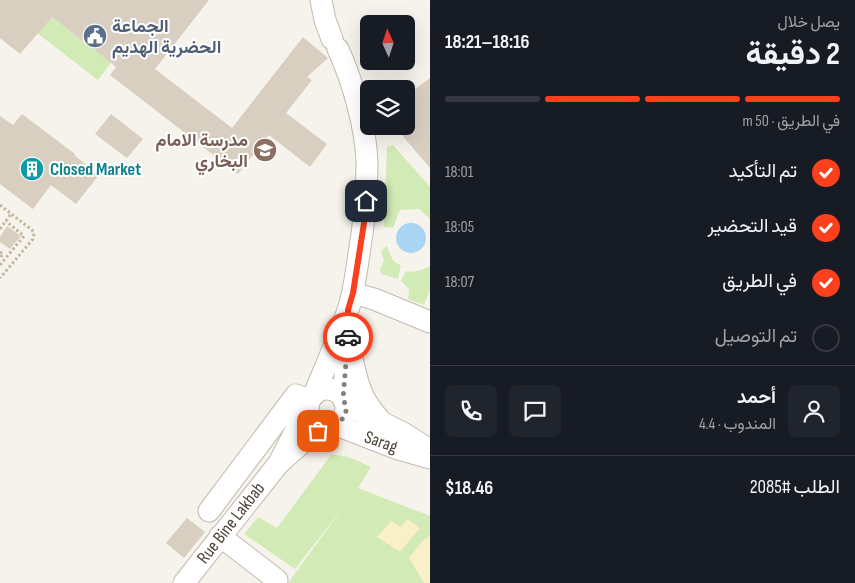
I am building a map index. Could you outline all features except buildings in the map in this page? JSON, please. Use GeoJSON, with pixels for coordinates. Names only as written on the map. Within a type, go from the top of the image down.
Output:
{"type":"FeatureCollection","features":[{"type":"Feature","properties":{"kind":"street"},"geometry":{"type":"LineString","coordinates":[[279,463],[311,435],[338,424],[345,414],[344,401],[351,301],[364,223],[367,162],[363,133],[347,69],[325,20],[321,0]]}},
{"type":"Feature","properties":{"kind":"street"},"geometry":{"type":"LineString","coordinates":[[351,301],[374,299],[430,322]]}},
{"type":"Feature","properties":{"kind":"street"},"geometry":{"type":"LineString","coordinates":[[279,463],[310,401],[351,301]]}},
{"type":"Feature","properties":{"kind":"street"},"geometry":{"type":"LineString","coordinates":[[348,342],[363,395],[368,406],[381,422]]}},
{"type":"Feature","properties":{"kind":"street"},"geometry":{"type":"LineString","coordinates":[[329,427],[320,426],[311,418],[308,412],[310,401],[318,392],[330,390],[335,391],[344,401]]}},
{"type":"Feature","properties":{"kind":"street"},"geometry":{"type":"LineString","coordinates":[[209,512],[296,395],[310,401]]}},
{"type":"Feature","properties":{"kind":"street","name":"Sarag"},"geometry":{"type":"LineString","coordinates":[[344,401],[355,409],[403,433],[430,450]]}},
{"type":"Feature","properties":{"kind":"street","name":"Sarag"},"geometry":{"type":"LineString","coordinates":[[329,427],[344,428],[398,449],[430,458]]}},
{"type":"Feature","properties":{"kind":"street","name":"Rue Bine Lakbab"},"geometry":{"type":"LineString","coordinates":[[184,583],[279,463]]}},
{"type":"Feature","properties":{"kind":"street"},"geometry":{"type":"LineString","coordinates":[[220,536],[277,580]]}},
{"type":"Feature","properties":{"kind":"path"},"geometry":{"type":"LineString","coordinates":[[0,205],[32,230],[34,236],[0,278]]}},
{"type":"Feature","properties":{"kind":"path"},"geometry":{"type":"LineString","coordinates":[[0,229],[11,214]]}},
{"type":"Feature","properties":{"kind":"path"},"geometry":{"type":"LineString","coordinates":[[0,265],[24,236],[6,221]]}},
{"type":"Feature","properties":{"kind":"path"},"geometry":{"type":"LineString","coordinates":[[0,252],[3,254],[0,258]]}},
{"type":"Feature","properties":{"kind":"green space"},"geometry":{"type":"Polygon","coordinates":[[[159,0],[98,80],[37,33],[52,17],[99,54],[159,0]]]}},
{"type":"Feature","properties":{"kind":"green space"},"geometry":{"type":"Polygon","coordinates":[[[393,145],[430,187],[430,219],[419,209],[400,210],[393,228],[384,227],[387,147],[393,145]]]}},
{"type":"Feature","properties":{"kind":"green space"},"geometry":{"type":"Polygon","coordinates":[[[387,246],[393,260],[401,265],[398,279],[382,274],[380,269],[384,261],[381,251],[387,246]]]}},
{"type":"Feature","properties":{"kind":"green space"},"geometry":{"type":"Polygon","coordinates":[[[430,266],[430,289],[424,305],[408,299],[409,289],[401,281],[406,271],[418,271],[430,266]]]}},
{"type":"Feature","properties":{"kind":"green space"},"geometry":{"type":"Polygon","coordinates":[[[331,455],[357,460],[371,467],[358,488],[430,516],[430,583],[288,583],[344,506],[295,569],[244,534],[258,517],[277,528],[331,455]]]}},
{"type":"Feature","properties":{"kind":"sand"},"geometry":{"type":"Polygon","coordinates":[[[407,519],[420,528],[400,552],[377,537],[391,521],[401,527],[407,519]]]}},
{"type":"Feature","properties":{"kind":"sand"},"geometry":{"type":"Polygon","coordinates":[[[430,536],[430,583],[424,583],[409,558],[423,540],[430,536]]]}},
{"type":"Feature","properties":{"kind":"water"},"geometry":{"type":"Polygon","coordinates":[[[411,223],[421,228],[426,238],[421,248],[411,253],[401,248],[396,238],[401,228],[411,223]]]}},
{"type":"Feature","properties":{"kind":"way so far"},"geometry":{"type":"LineString","coordinates":[[318,431],[338,424],[345,414],[346,409],[343,399],[348,337]]}},
{"type":"Feature","properties":{"kind":"place","name":"الجماعة الحضرية الهديم"},"geometry":{"type":"Point","coordinates":[95,36]}},
{"type":"Feature","properties":{"kind":"place","name":"مدرسة الامام البخاري"},"geometry":{"type":"Point","coordinates":[265,150]}},
{"type":"Feature","properties":{"kind":"place","name":"Closed Market"},"geometry":{"type":"Point","coordinates":[32,169]}},
{"type":"Feature","properties":{"kind":"route"},"geometry":{"type":"LineString","coordinates":[[348,337],[348,310],[353,293],[366,201]]}}]}
